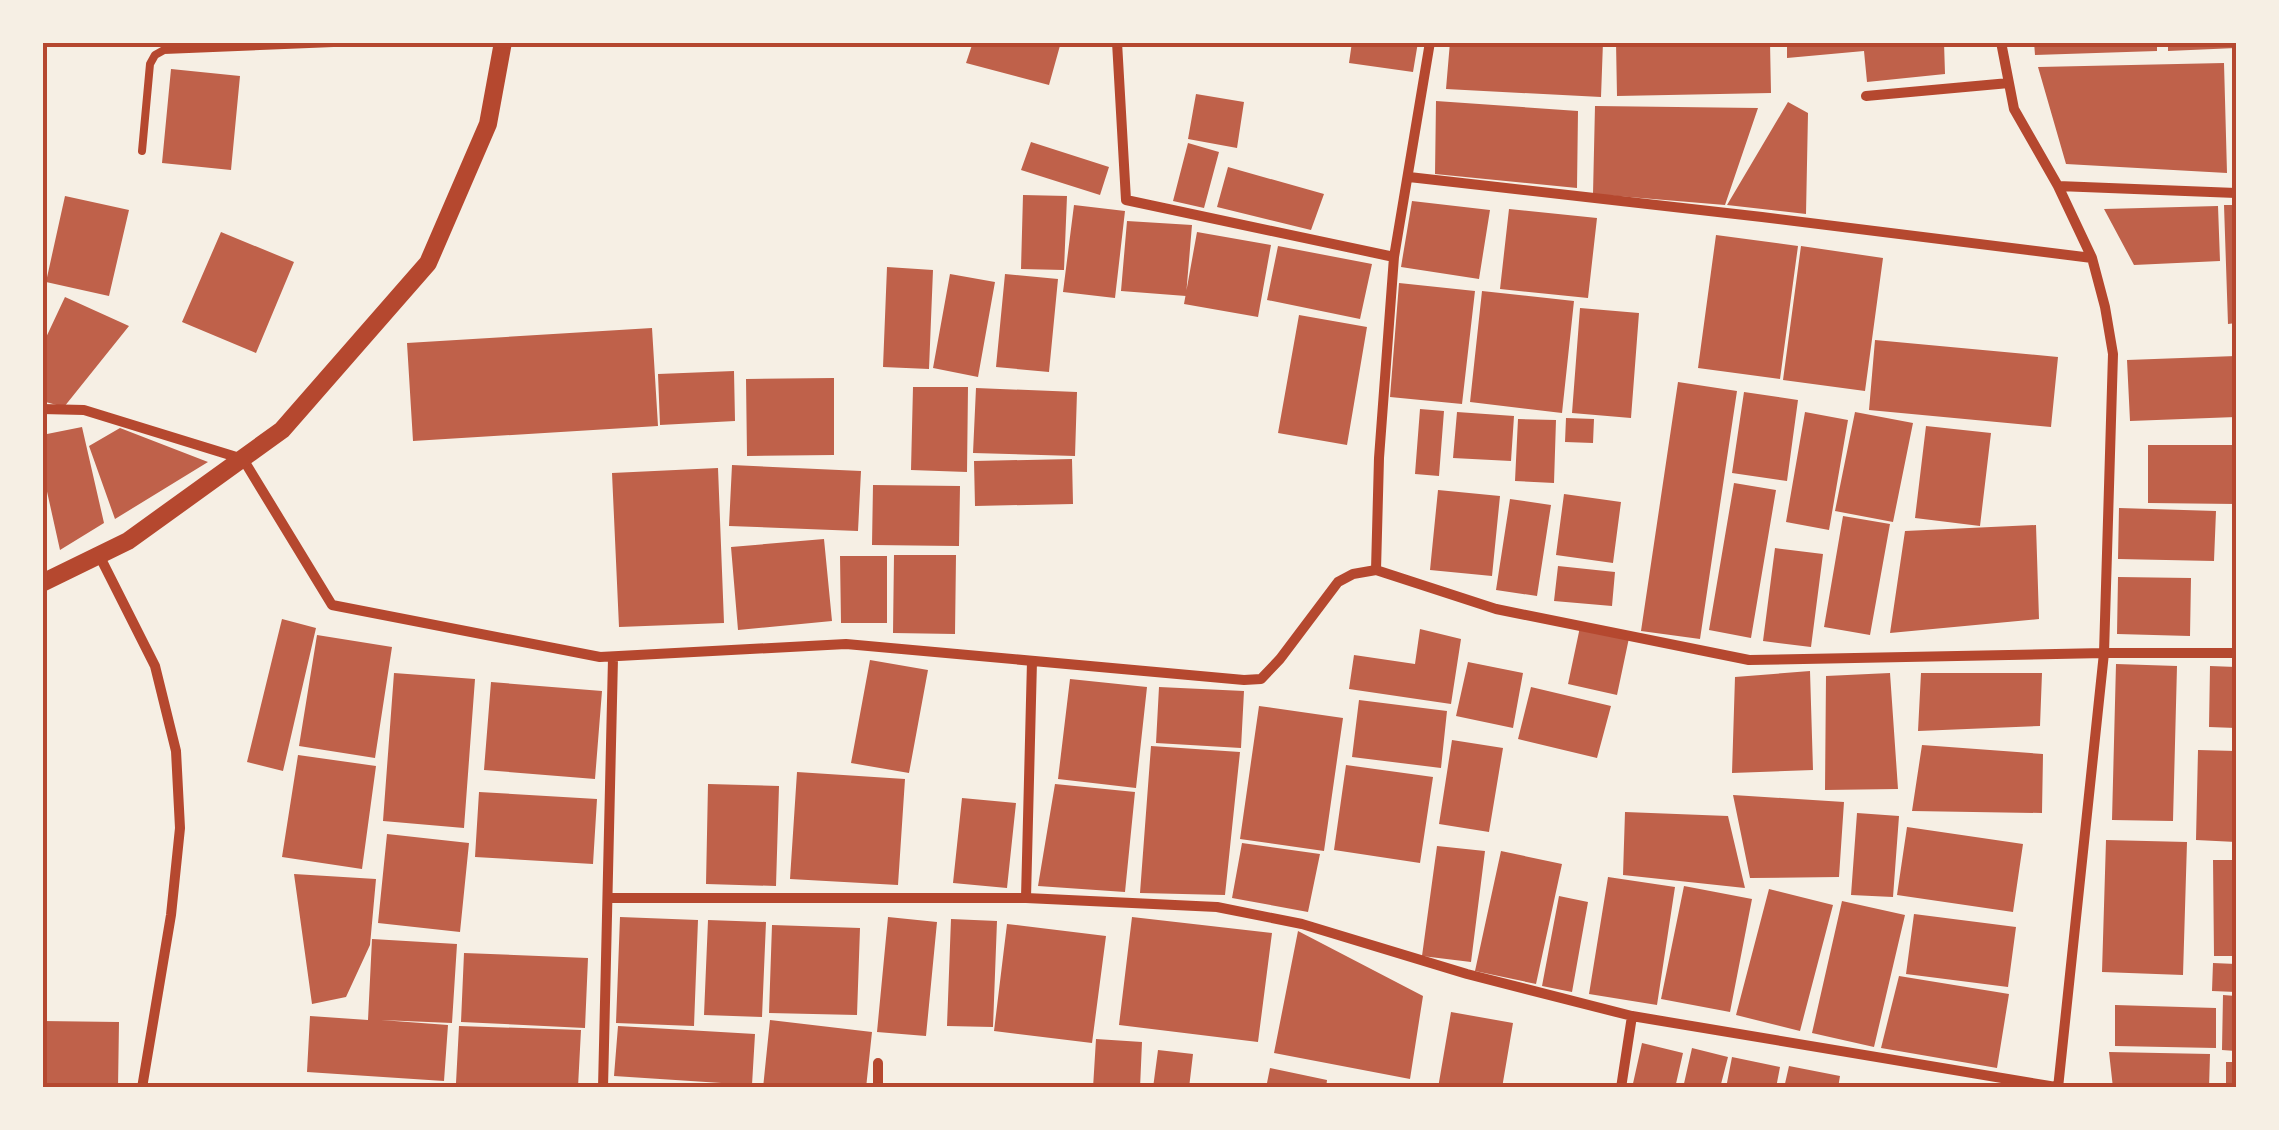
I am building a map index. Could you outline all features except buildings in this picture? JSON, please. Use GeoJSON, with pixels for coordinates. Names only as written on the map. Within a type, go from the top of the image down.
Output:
{"type":"FeatureCollection","features":[{"type":"Feature","properties":{"kind":"street"},"geometry":{"type":"LineString","coordinates":[[42,583],[128,541],[282,430],[428,263],[488,124],[503,42]]}},
{"type":"Feature","properties":{"kind":"street"},"geometry":{"type":"LineString","coordinates":[[1117,42],[1126,200],[1394,257]]}},
{"type":"Feature","properties":{"kind":"street"},"geometry":{"type":"LineString","coordinates":[[1376,570],[1378,458],[1394,257],[1430,42]]}},
{"type":"Feature","properties":{"kind":"street"},"geometry":{"type":"LineString","coordinates":[[608,898],[1026,898],[1217,907],[1285,920],[1467,974],[1632,1016],[2060,1087],[2104,653],[2113,354],[2092,258],[2058,186],[2014,109],[2001,42]]}},
{"type":"Feature","properties":{"kind":"street"},"geometry":{"type":"LineString","coordinates":[[1866,96],[2010,83]]}},
{"type":"Feature","properties":{"kind":"street"},"geometry":{"type":"LineString","coordinates":[[1409,177],[2092,258]]}},
{"type":"Feature","properties":{"kind":"street"},"geometry":{"type":"LineString","coordinates":[[2058,186],[2236,193]]}},
{"type":"Feature","properties":{"kind":"street"},"geometry":{"type":"LineString","coordinates":[[42,409],[84,410],[243,458],[332,605],[612,658],[846,644],[1261,679],[1338,582],[1353,574],[1376,570],[1496,609],[1749,660],[2236,654]]}},
{"type":"Feature","properties":{"kind":"street"},"geometry":{"type":"LineString","coordinates":[[99,555],[155,666],[176,751],[180,828],[171,915],[142,1088]]}},
{"type":"Feature","properties":{"kind":"street"},"geometry":{"type":"LineString","coordinates":[[603,1088],[612,658]]}},
{"type":"Feature","properties":{"kind":"street"},"geometry":{"type":"LineString","coordinates":[[1026,898],[1032,661]]}},
{"type":"Feature","properties":{"kind":"street"},"geometry":{"type":"LineString","coordinates":[[1621,1088],[1632,1016]]}},
{"type":"Feature","properties":{"kind":"street"},"geometry":{"type":"LineString","coordinates":[[878,1063],[878,1088]]}},
{"type":"Feature","properties":{"kind":"lane"},"geometry":{"type":"LineString","coordinates":[[142,151],[150,64],[164,50],[358,42]]}}]}
